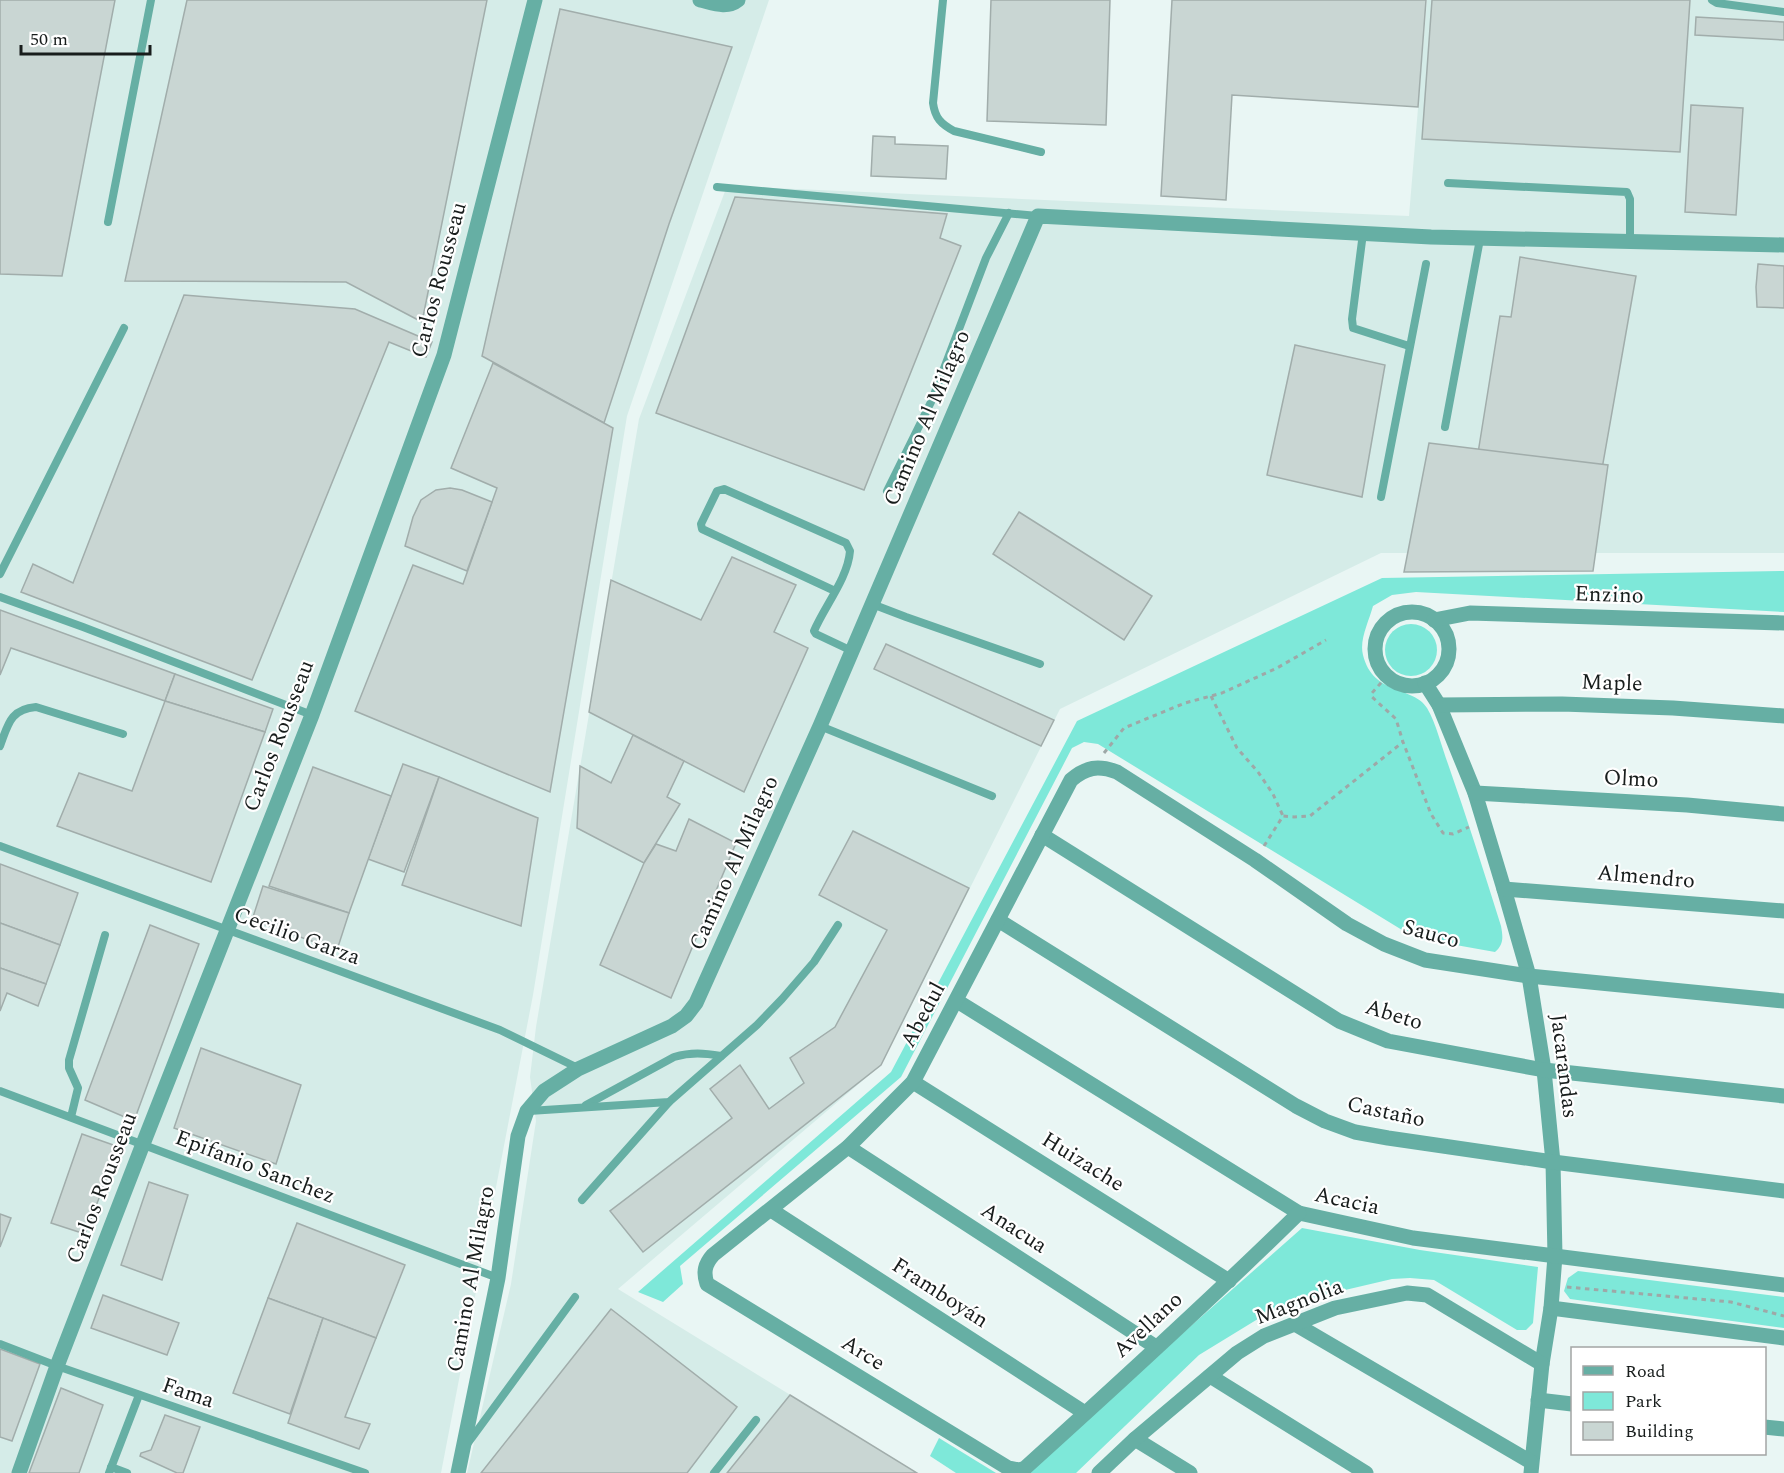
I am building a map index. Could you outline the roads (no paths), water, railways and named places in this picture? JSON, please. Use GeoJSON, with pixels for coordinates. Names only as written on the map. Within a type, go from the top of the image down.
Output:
{"type":"FeatureCollection","features":[{"type":"Feature","properties":{"kind":"street","name":"Carlos Rousseau"},"geometry":{"type":"LineString","coordinates":[[19,1473],[57,1366],[312,716],[444,355],[535,0]]}},
{"type":"Feature","properties":{"kind":"street"},"geometry":{"type":"LineString","coordinates":[[700,0],[732,3]]}},
{"type":"Feature","properties":{"kind":"street"},"geometry":{"type":"LineString","coordinates":[[1038,216],[1480,239],[1784,245]]}},
{"type":"Feature","properties":{"kind":"street","name":"Camino Al Milagro"},"geometry":{"type":"LineString","coordinates":[[458,1473],[498,1278],[518,1136],[527,1111],[543,1091],[578,1069],[672,1026],[686,1016],[696,1003],[852,651],[1038,216]]}},
{"type":"Feature","properties":{"kind":"street"},"geometry":{"type":"LineString","coordinates":[[1405,613],[1420,613],[1434,620],[1446,635],[1448,654],[1441,671],[1425,683],[1410,686],[1387,676],[1379,666],[1375,650],[1377,636],[1385,623],[1405,613]]}},
{"type":"Feature","properties":{"kind":"street","name":"Enzino"},"geometry":{"type":"LineString","coordinates":[[1434,620],[1470,613],[1784,622]]}},
{"type":"Feature","properties":{"kind":"street","name":"Jacarandas"},"geometry":{"type":"LineString","coordinates":[[1425,683],[1439,705],[1475,793],[1529,976],[1544,1070],[1553,1162],[1555,1256],[1551,1308],[1542,1364],[1531,1468]]}},
{"type":"Feature","properties":{"kind":"street","name":"Maple"},"geometry":{"type":"LineString","coordinates":[[1439,705],[1562,704],[1784,716]]}},
{"type":"Feature","properties":{"kind":"street","name":"Sauco"},"geometry":{"type":"LineString","coordinates":[[1094,767],[1117,772],[1255,860],[1347,924],[1384,944],[1425,960],[1529,976],[1784,1001]]}},
{"type":"Feature","properties":{"kind":"street","name":"Abedul"},"geometry":{"type":"LineString","coordinates":[[713,1255],[848,1148],[913,1082],[1071,780],[1080,772],[1094,767]]}},
{"type":"Feature","properties":{"kind":"street","name":"Olmo"},"geometry":{"type":"LineString","coordinates":[[1475,793],[1687,805],[1784,814]]}},
{"type":"Feature","properties":{"kind":"street","name":"Abeto"},"geometry":{"type":"LineString","coordinates":[[1042,835],[1339,1022],[1388,1041],[1544,1070],[1784,1096]]}},
{"type":"Feature","properties":{"kind":"street","name":"Almendro"},"geometry":{"type":"LineString","coordinates":[[1504,889],[1784,911]]}},
{"type":"Feature","properties":{"kind":"street","name":"Castaño"},"geometry":{"type":"LineString","coordinates":[[998,920],[1296,1106],[1325,1121],[1355,1132],[1553,1162],[1784,1191]]}},
{"type":"Feature","properties":{"kind":"street","name":"Acacia"},"geometry":{"type":"LineString","coordinates":[[957,1001],[1299,1213],[1413,1239],[1784,1286]]}},
{"type":"Feature","properties":{"kind":"street","name":"Huizache"},"geometry":{"type":"LineString","coordinates":[[913,1082],[1229,1281]]}},
{"type":"Feature","properties":{"kind":"street","name":"Anacua"},"geometry":{"type":"LineString","coordinates":[[848,1148],[1156,1347]]}},
{"type":"Feature","properties":{"kind":"street","name":"Framboyán"},"geometry":{"type":"LineString","coordinates":[[771,1210],[1085,1413]]}},
{"type":"Feature","properties":{"kind":"street","name":"Avellano"},"geometry":{"type":"LineString","coordinates":[[1026,1468],[1229,1281],[1299,1213]]}},
{"type":"Feature","properties":{"kind":"street","name":"Arce"},"geometry":{"type":"LineString","coordinates":[[713,1255],[705,1267],[707,1284],[1008,1468],[1019,1470],[1026,1468]]}},
{"type":"Feature","properties":{"kind":"street","name":"Magnolia"},"geometry":{"type":"LineString","coordinates":[[1099,1473],[1135,1439],[1237,1353],[1264,1336],[1335,1308],[1407,1293],[1418,1293],[1438,1301],[1542,1364]]}},
{"type":"Feature","properties":{"kind":"street"},"geometry":{"type":"LineString","coordinates":[[1551,1308],[1784,1338]]}},
{"type":"Feature","properties":{"kind":"street"},"geometry":{"type":"LineString","coordinates":[[1295,1324],[1531,1468]]}},
{"type":"Feature","properties":{"kind":"street"},"geometry":{"type":"LineString","coordinates":[[1210,1376],[1365,1473]]}},
{"type":"Feature","properties":{"kind":"street"},"geometry":{"type":"LineString","coordinates":[[1538,1400],[1571,1404]]}},
{"type":"Feature","properties":{"kind":"street"},"geometry":{"type":"LineString","coordinates":[[1766,1427],[1784,1429]]}},
{"type":"Feature","properties":{"kind":"street"},"geometry":{"type":"LineString","coordinates":[[1135,1439],[1190,1473]]}},
{"type":"Feature","properties":{"kind":"lane"},"geometry":{"type":"LineString","coordinates":[[108,222],[151,0]]}},
{"type":"Feature","properties":{"kind":"lane"},"geometry":{"type":"LineString","coordinates":[[943,0],[933,103],[935,115],[943,125],[954,131],[1041,152]]}},
{"type":"Feature","properties":{"kind":"lane"},"geometry":{"type":"LineString","coordinates":[[1712,0],[1717,3],[1784,12]]}},
{"type":"Feature","properties":{"kind":"lane"},"geometry":{"type":"LineString","coordinates":[[1448,183],[1627,192],[1630,199],[1630,242]]}},
{"type":"Feature","properties":{"kind":"lane"},"geometry":{"type":"LineString","coordinates":[[717,187],[1038,216]]}},
{"type":"Feature","properties":{"kind":"lane"},"geometry":{"type":"LineString","coordinates":[[887,491],[932,400],[986,258],[1009,213]]}},
{"type":"Feature","properties":{"kind":"lane"},"geometry":{"type":"LineString","coordinates":[[1363,233],[1352,324],[1358,331],[1409,346]]}},
{"type":"Feature","properties":{"kind":"lane"},"geometry":{"type":"LineString","coordinates":[[1445,427],[1480,239]]}},
{"type":"Feature","properties":{"kind":"lane"},"geometry":{"type":"LineString","coordinates":[[1381,497],[1426,264]]}},
{"type":"Feature","properties":{"kind":"lane"},"geometry":{"type":"LineString","coordinates":[[0,574],[124,328]]}},
{"type":"Feature","properties":{"kind":"lane"},"geometry":{"type":"LineString","coordinates":[[835,591],[702,529],[702,524],[717,491],[724,489],[846,543],[850,557],[835,591],[814,633],[852,651]]}},
{"type":"Feature","properties":{"kind":"lane"},"geometry":{"type":"LineString","coordinates":[[0,597],[312,716]]}},
{"type":"Feature","properties":{"kind":"lane"},"geometry":{"type":"LineString","coordinates":[[872,603],[1040,664]]}},
{"type":"Feature","properties":{"kind":"lane"},"geometry":{"type":"LineString","coordinates":[[0,746],[10,721],[17,712],[25,708],[36,707],[123,734]]}},
{"type":"Feature","properties":{"kind":"lane"},"geometry":{"type":"LineString","coordinates":[[819,726],[992,796]]}},
{"type":"Feature","properties":{"kind":"lane","name":"Cecilio Garza"},"geometry":{"type":"LineString","coordinates":[[0,846],[500,1030],[578,1069]]}},
{"type":"Feature","properties":{"kind":"lane"},"geometry":{"type":"LineString","coordinates":[[582,1200],[669,1102],[782,999],[814,962],[838,925]]}},
{"type":"Feature","properties":{"kind":"lane"},"geometry":{"type":"LineString","coordinates":[[71,1117],[78,1088],[69,1068],[69,1060],[105,935]]}},
{"type":"Feature","properties":{"kind":"lane"},"geometry":{"type":"LineString","coordinates":[[582,1107],[674,1057],[700,1052],[721,1056]]}},
{"type":"Feature","properties":{"kind":"lane","name":"Epifanio Sanchez"},"geometry":{"type":"LineString","coordinates":[[0,1091],[498,1278]]}},
{"type":"Feature","properties":{"kind":"lane"},"geometry":{"type":"LineString","coordinates":[[527,1111],[669,1102]]}},
{"type":"Feature","properties":{"kind":"lane"},"geometry":{"type":"LineString","coordinates":[[462,1451],[575,1297]]}},
{"type":"Feature","properties":{"kind":"lane","name":"Fama"},"geometry":{"type":"LineString","coordinates":[[0,1344],[365,1473]]}},
{"type":"Feature","properties":{"kind":"lane"},"geometry":{"type":"LineString","coordinates":[[127,1473],[110,1470],[139,1395]]}},
{"type":"Feature","properties":{"kind":"lane"},"geometry":{"type":"LineString","coordinates":[[714,1473],[756,1420]]}}]}
